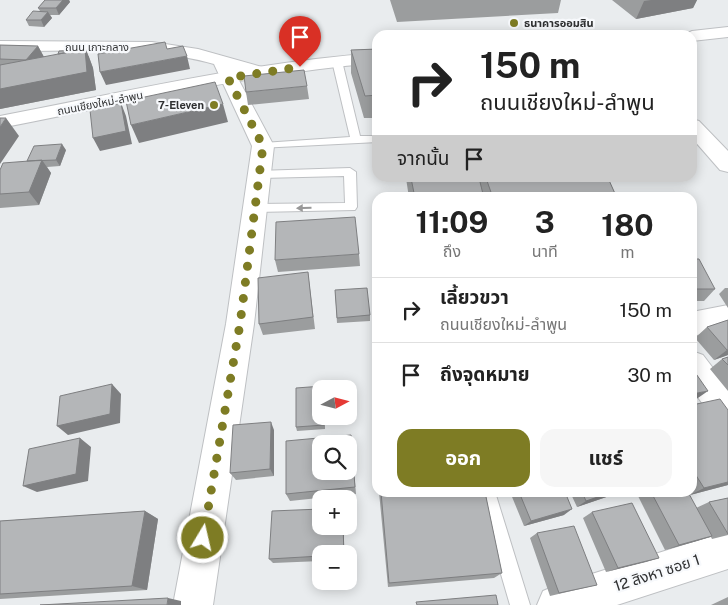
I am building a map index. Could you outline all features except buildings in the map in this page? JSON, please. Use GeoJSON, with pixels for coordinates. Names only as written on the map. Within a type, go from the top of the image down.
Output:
{"type":"FeatureCollection","features":[{"type":"Feature","properties":{"kind":"street"},"geometry":{"type":"LineString","coordinates":[[697,35],[728,32]]}},
{"type":"Feature","properties":{"kind":"street","name":"ถนน เกาะกลาง"},"geometry":{"type":"LineString","coordinates":[[0,46],[152,47],[198,54],[225,70]]}},
{"type":"Feature","properties":{"kind":"street","name":"ถนนเชียงใหม่-ลำพูน"},"geometry":{"type":"LineString","coordinates":[[0,122],[225,70],[262,73],[338,60],[372,58]]}},
{"type":"Feature","properties":{"kind":"street"},"geometry":{"type":"LineString","coordinates":[[192,605],[240,324],[261,174],[263,146],[225,70]]}},
{"type":"Feature","properties":{"kind":"street"},"geometry":{"type":"LineString","coordinates":[[697,131],[728,166]]}},
{"type":"Feature","properties":{"kind":"street"},"geometry":{"type":"LineString","coordinates":[[697,323],[728,317]]}},
{"type":"Feature","properties":{"kind":"street"},"geometry":{"type":"LineString","coordinates":[[697,371],[728,413]]}},
{"type":"Feature","properties":{"kind":"street","name":"12 สิงหา ซอย 1"},"geometry":{"type":"LineString","coordinates":[[557,605],[728,550]]}},
{"type":"Feature","properties":{"kind":"lane"},"geometry":{"type":"LineString","coordinates":[[338,60],[356,140]]}},
{"type":"Feature","properties":{"kind":"lane"},"geometry":{"type":"LineString","coordinates":[[263,146],[372,139]]}},
{"type":"Feature","properties":{"kind":"lane"},"geometry":{"type":"LineString","coordinates":[[256,208],[351,207],[350,172],[261,174]]}},
{"type":"Feature","properties":{"kind":"lane"},"geometry":{"type":"LineString","coordinates":[[488,497],[520,605]]}},
{"type":"Feature","properties":{"kind":"place","name":"ธนาคารออมสิน"},"geometry":{"type":"Point","coordinates":[514,23]}},
{"type":"Feature","properties":{"kind":"place","name":"7-Eleven"},"geometry":{"type":"Point","coordinates":[214,105]}},
{"type":"Feature","properties":{"kind":"route"},"geometry":{"type":"LineString","coordinates":[[203,538],[240,324],[261,174],[263,146],[228,78],[300,67]]}}]}
